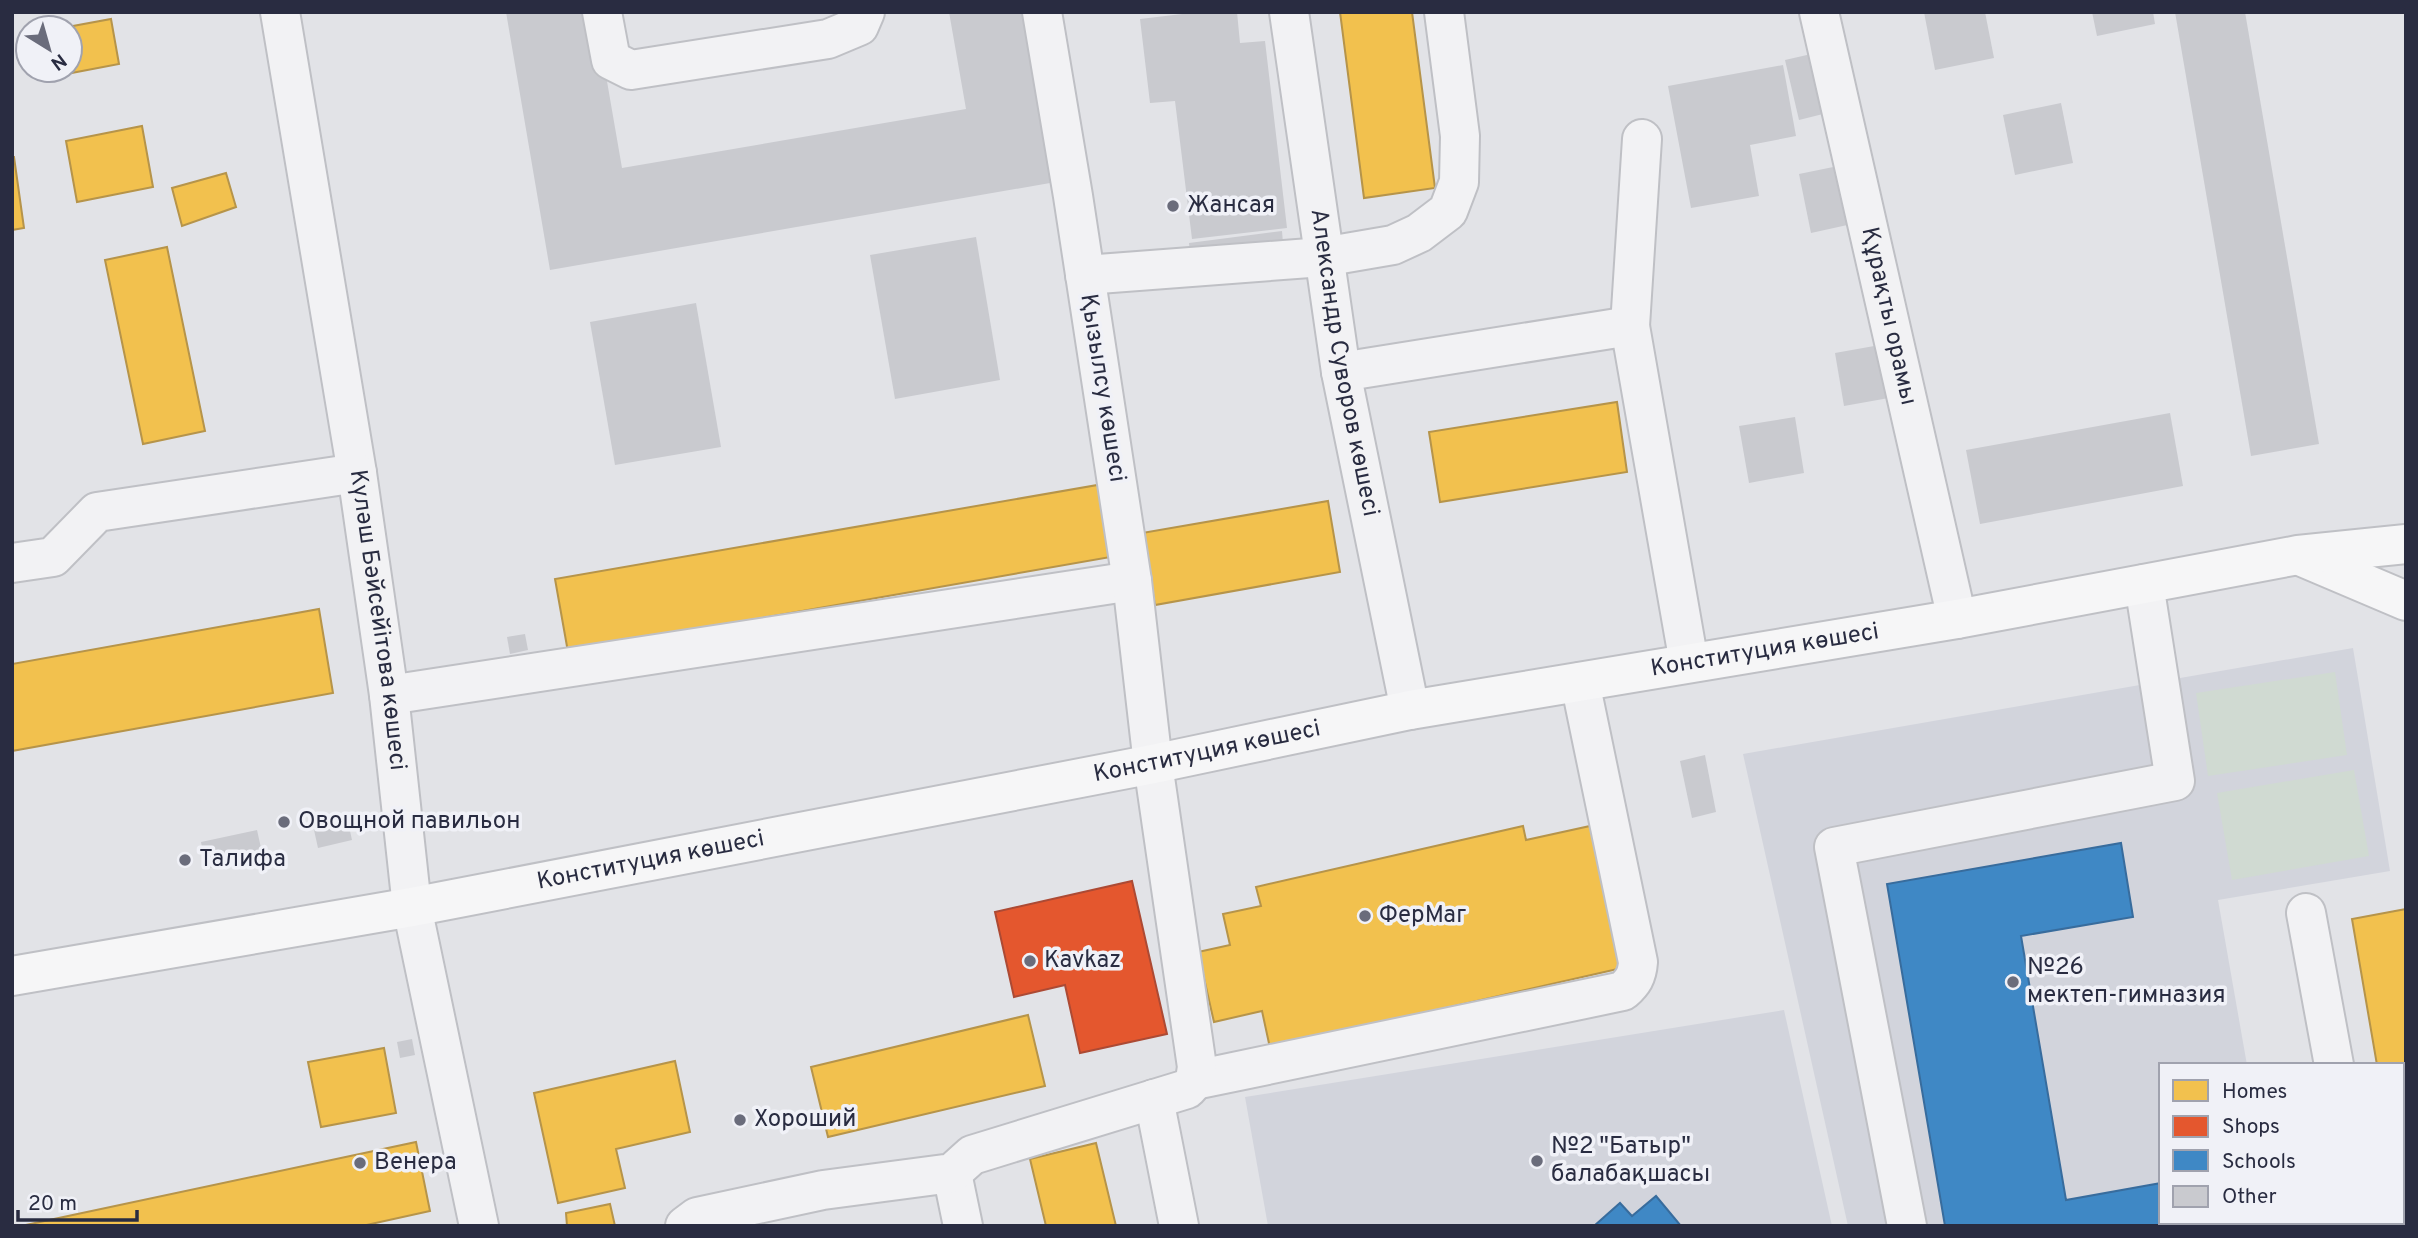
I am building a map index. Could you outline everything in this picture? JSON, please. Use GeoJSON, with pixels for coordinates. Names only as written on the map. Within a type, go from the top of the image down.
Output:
{"type":"FeatureCollection","features":[{"type":"Feature","properties":{"kind":"main road","name":"Конституция көшесі"},"geometry":{"type":"LineString","coordinates":[[12,976],[412,907],[1153,764],[1410,710],[1957,619],[2298,555],[2406,544]]}},
{"type":"Feature","properties":{"kind":"main road"},"geometry":{"type":"LineString","coordinates":[[2298,555],[2406,601]]}},
{"type":"Feature","properties":{"kind":"street","name":"Күләш Бәйсейітова көшесі"},"geometry":{"type":"LineString","coordinates":[[280,12],[357,473],[389,695],[412,907],[479,1226]]}},
{"type":"Feature","properties":{"kind":"street"},"geometry":{"type":"LineString","coordinates":[[602,12],[611,60],[631,70],[828,39],[859,26],[865,12]]}},
{"type":"Feature","properties":{"kind":"street","name":"Қызылсу көшесі"},"geometry":{"type":"LineString","coordinates":[[1042,12],[1132,581],[1153,764],[1197,1067],[1195,1080]]}},
{"type":"Feature","properties":{"kind":"street","name":"Александр Суворов көшесі"},"geometry":{"type":"LineString","coordinates":[[1289,12],[1341,372],[1410,710]]}},
{"type":"Feature","properties":{"kind":"street"},"geometry":{"type":"LineString","coordinates":[[1085,275],[1323,257],[1393,245],[1419,233],[1448,211],[1459,182],[1460,136],[1444,12]]}},
{"type":"Feature","properties":{"kind":"street","name":"Құрақты орамы"},"geometry":{"type":"LineString","coordinates":[[1819,12],[1957,619]]}},
{"type":"Feature","properties":{"kind":"street"},"geometry":{"type":"LineString","coordinates":[[1642,139],[1630,326],[1689,663]]}},
{"type":"Feature","properties":{"kind":"street"},"geometry":{"type":"LineString","coordinates":[[1341,372],[1630,326]]}},
{"type":"Feature","properties":{"kind":"street"},"geometry":{"type":"LineString","coordinates":[[12,563],[53,557],[97,512],[357,473]]}},
{"type":"Feature","properties":{"kind":"street"},"geometry":{"type":"LineString","coordinates":[[389,695],[1132,581]]}},
{"type":"Feature","properties":{"kind":"street"},"geometry":{"type":"LineString","coordinates":[[1907,1226],[1834,847],[2175,781],[2144,584]]}},
{"type":"Feature","properties":{"kind":"street"},"geometry":{"type":"LineString","coordinates":[[685,1226],[697,1217],[823,1190],[952,1173],[972,1155],[1187,1089],[1195,1080],[1623,991],[1633,983],[1638,962],[1580,682]]}},
{"type":"Feature","properties":{"kind":"street"},"geometry":{"type":"LineString","coordinates":[[2306,913],[2334,1063]]}},
{"type":"Feature","properties":{"kind":"street"},"geometry":{"type":"LineString","coordinates":[[1154,1099],[1179,1226]]}},
{"type":"Feature","properties":{"kind":"street"},"geometry":{"type":"LineString","coordinates":[[952,1173],[963,1226]]}},
{"type":"Feature","properties":{"kind":"shaded area","name":"№26 мектеп-гимназия"},"geometry":{"type":"Polygon","coordinates":[[[2353,648],[2390,871],[2218,900],[2247,1063],[2159,1063],[2159,1224],[2276,1226],[1848,1226],[1743,754],[2353,648]]]}},
{"type":"Feature","properties":{"kind":"shaded area"},"geometry":{"type":"Polygon","coordinates":[[[2335,672],[2347,755],[2208,776],[2196,693],[2335,672]]]}},
{"type":"Feature","properties":{"kind":"shaded area"},"geometry":{"type":"Polygon","coordinates":[[[2354,770],[2369,856],[2232,880],[2217,793],[2354,770]]]}},
{"type":"Feature","properties":{"kind":"shaded area","name":"№2 \"Батыр\" балабақшасы"},"geometry":{"type":"Polygon","coordinates":[[[1784,1010],[1832,1226],[1268,1226],[1245,1097],[1784,1010]]]}},
{"type":"Feature","properties":{"kind":"building: Homes"},"geometry":{"type":"Polygon","coordinates":[[[1340,12],[1412,12],[1435,188],[1364,198],[1340,12]]]}},
{"type":"Feature","properties":{"kind":"building: Homes"},"geometry":{"type":"Polygon","coordinates":[[[111,19],[119,64],[84,71],[84,24],[111,19]]]}},
{"type":"Feature","properties":{"kind":"building: Homes"},"geometry":{"type":"Polygon","coordinates":[[[142,126],[153,187],[77,202],[66,141],[142,126]]]}},
{"type":"Feature","properties":{"kind":"building: Homes"},"geometry":{"type":"Polygon","coordinates":[[[12,157],[24,228],[12,230],[12,157]]]}},
{"type":"Feature","properties":{"kind":"building: Homes"},"geometry":{"type":"Polygon","coordinates":[[[226,173],[236,207],[182,226],[172,188],[226,173]]]}},
{"type":"Feature","properties":{"kind":"building: Homes"},"geometry":{"type":"Polygon","coordinates":[[[167,247],[205,431],[143,444],[105,260],[167,247]]]}},
{"type":"Feature","properties":{"kind":"building: Homes"},"geometry":{"type":"Polygon","coordinates":[[[1617,402],[1627,472],[1440,502],[1429,432],[1617,402]]]}},
{"type":"Feature","properties":{"kind":"building: Homes"},"geometry":{"type":"Polygon","coordinates":[[[1109,483],[1122,555],[568,652],[555,579],[1109,483]]]}},
{"type":"Feature","properties":{"kind":"building: Homes"},"geometry":{"type":"Polygon","coordinates":[[[1328,501],[1340,572],[1155,605],[1142,533],[1328,501]]]}},
{"type":"Feature","properties":{"kind":"building: Homes"},"geometry":{"type":"Polygon","coordinates":[[[319,609],[333,693],[12,751],[12,664],[319,609]]]}},
{"type":"Feature","properties":{"kind":"building: Homes"},"geometry":{"type":"Polygon","coordinates":[[[1523,826],[1526,840],[1590,826],[1622,968],[1270,1048],[1262,1011],[1214,1022],[1198,952],[1230,945],[1223,914],[1261,906],[1256,887],[1523,826]]]}},
{"type":"Feature","properties":{"kind":"building: Homes"},"geometry":{"type":"Polygon","coordinates":[[[2406,909],[2406,1089],[2404,1063],[2377,1063],[2352,919],[2406,909]]]}},
{"type":"Feature","properties":{"kind":"building: Homes"},"geometry":{"type":"Polygon","coordinates":[[[1028,1015],[1045,1086],[828,1137],[811,1067],[1028,1015]]]}},
{"type":"Feature","properties":{"kind":"building: Homes"},"geometry":{"type":"Polygon","coordinates":[[[384,1048],[396,1113],[321,1127],[308,1062],[384,1048]]]}},
{"type":"Feature","properties":{"kind":"building: Homes"},"geometry":{"type":"Polygon","coordinates":[[[675,1061],[690,1132],[616,1149],[625,1188],[558,1203],[534,1093],[675,1061]]]}},
{"type":"Feature","properties":{"kind":"building: Homes"},"geometry":{"type":"Polygon","coordinates":[[[416,1142],[430,1211],[362,1226],[21,1226],[416,1142]]]}},
{"type":"Feature","properties":{"kind":"building: Homes"},"geometry":{"type":"Polygon","coordinates":[[[1096,1143],[1116,1226],[1046,1226],[1030,1159],[1096,1143]]]}},
{"type":"Feature","properties":{"kind":"building: Homes"},"geometry":{"type":"Polygon","coordinates":[[[610,1204],[615,1226],[567,1226],[566,1213],[610,1204]]]}},
{"type":"Feature","properties":{"kind":"building: Shops"},"geometry":{"type":"Polygon","coordinates":[[[1132,881],[1167,1034],[1080,1053],[1065,985],[1014,997],[995,912],[1132,881]]]}},
{"type":"Feature","properties":{"kind":"building: Schools"},"geometry":{"type":"Polygon","coordinates":[[[2121,843],[2133,917],[2021,936],[2066,1200],[2159,1183],[2159,1224],[2189,1226],[1945,1226],[1887,884],[2121,843]]]}},
{"type":"Feature","properties":{"kind":"building: Schools"},"geometry":{"type":"Polygon","coordinates":[[[1656,1196],[1681,1226],[1594,1226],[1620,1203],[1632,1216],[1656,1196]]]}},
{"type":"Feature","properties":{"kind":"building: Other"},"geometry":{"type":"Polygon","coordinates":[[[506,12],[595,12],[622,168],[966,109],[949,12],[1038,12],[1067,180],[550,270],[506,12]]]}},
{"type":"Feature","properties":{"kind":"building: Other"},"geometry":{"type":"Polygon","coordinates":[[[1199,12],[1237,12],[1240,43],[1265,41],[1287,228],[1192,239],[1175,101],[1150,103],[1140,19],[1199,12]]]}},
{"type":"Feature","properties":{"kind":"building: Other"},"geometry":{"type":"Polygon","coordinates":[[[1924,12],[1985,12],[1994,58],[1935,70],[1924,12]]]}},
{"type":"Feature","properties":{"kind":"building: Other"},"geometry":{"type":"Polygon","coordinates":[[[2092,12],[2153,12],[2155,24],[2097,36],[2092,12]]]}},
{"type":"Feature","properties":{"kind":"building: Other"},"geometry":{"type":"Polygon","coordinates":[[[2175,12],[2245,12],[2319,444],[2251,456],[2175,12]]]}},
{"type":"Feature","properties":{"kind":"building: Other"},"geometry":{"type":"Polygon","coordinates":[[[1820,52],[1835,111],[1799,120],[1785,60],[1820,52]]]}},
{"type":"Feature","properties":{"kind":"building: Other"},"geometry":{"type":"Polygon","coordinates":[[[1783,65],[1796,136],[1750,145],[1759,196],[1691,208],[1668,86],[1783,65]]]}},
{"type":"Feature","properties":{"kind":"building: Other"},"geometry":{"type":"Polygon","coordinates":[[[2061,103],[2073,163],[2015,175],[2003,115],[2061,103]]]}},
{"type":"Feature","properties":{"kind":"building: Other"},"geometry":{"type":"Polygon","coordinates":[[[1848,164],[1861,222],[1811,233],[1799,174],[1848,164]]]}},
{"type":"Feature","properties":{"kind":"building: Other"},"geometry":{"type":"Polygon","coordinates":[[[1282,231],[1283,243],[1190,254],[1189,243],[1282,231]]]}},
{"type":"Feature","properties":{"kind":"building: Other"},"geometry":{"type":"Polygon","coordinates":[[[976,237],[1000,380],[895,399],[870,255],[976,237]]]}},
{"type":"Feature","properties":{"kind":"building: Other"},"geometry":{"type":"Polygon","coordinates":[[[696,303],[721,447],[615,465],[590,322],[696,303]]]}},
{"type":"Feature","properties":{"kind":"building: Other"},"geometry":{"type":"Polygon","coordinates":[[[1891,343],[1900,396],[1844,406],[1835,353],[1891,343]]]}},
{"type":"Feature","properties":{"kind":"building: Other"},"geometry":{"type":"Polygon","coordinates":[[[2170,413],[2183,486],[1980,524],[1966,450],[2170,413]]]}},
{"type":"Feature","properties":{"kind":"building: Other"},"geometry":{"type":"Polygon","coordinates":[[[1795,417],[1804,473],[1749,483],[1739,426],[1795,417]]]}},
{"type":"Feature","properties":{"kind":"building: Other"},"geometry":{"type":"Polygon","coordinates":[[[525,634],[528,650],[510,654],[507,637],[525,634]]]}},
{"type":"Feature","properties":{"kind":"building: Other"},"geometry":{"type":"Polygon","coordinates":[[[1705,755],[1716,812],[1692,818],[1680,761],[1705,755]]]}},
{"type":"Feature","properties":{"kind":"building: Other"},"geometry":{"type":"Polygon","coordinates":[[[346,813],[352,840],[318,848],[312,821],[346,813]]]}},
{"type":"Feature","properties":{"kind":"building: Other"},"geometry":{"type":"Polygon","coordinates":[[[257,830],[263,857],[206,869],[201,842],[257,830]]]}},
{"type":"Feature","properties":{"kind":"building: Other"},"geometry":{"type":"Polygon","coordinates":[[[412,1039],[415,1055],[400,1058],[397,1042],[412,1039]]]}},
{"type":"Feature","properties":{"kind":"building: Other"},"geometry":{"type":"Polygon","coordinates":[[[2404,1210],[2406,1226],[2390,1226],[2404,1224],[2404,1210]]]}},
{"type":"Feature","properties":{"kind":"place","name":"Жансая"},"geometry":{"type":"Point","coordinates":[1173,206]}},
{"type":"Feature","properties":{"kind":"place","name":"Овощной павильон"},"geometry":{"type":"Point","coordinates":[284,822]}},
{"type":"Feature","properties":{"kind":"place","name":"Талифа"},"geometry":{"type":"Point","coordinates":[185,860]}},
{"type":"Feature","properties":{"kind":"place","name":"ФерМаг"},"geometry":{"type":"Point","coordinates":[1365,916]}},
{"type":"Feature","properties":{"kind":"place","name":"Kavkaz"},"geometry":{"type":"Point","coordinates":[1030,961]}},
{"type":"Feature","properties":{"kind":"place","name":"№26 мектеп-гимназия"},"geometry":{"type":"Point","coordinates":[2013,982]}},
{"type":"Feature","properties":{"kind":"place","name":"Хороший"},"geometry":{"type":"Point","coordinates":[740,1120]}},
{"type":"Feature","properties":{"kind":"place","name":"№2 \"Батыр\" балабақшасы"},"geometry":{"type":"Point","coordinates":[1537,1161]}},
{"type":"Feature","properties":{"kind":"place","name":"Венера"},"geometry":{"type":"Point","coordinates":[360,1163]}}]}
